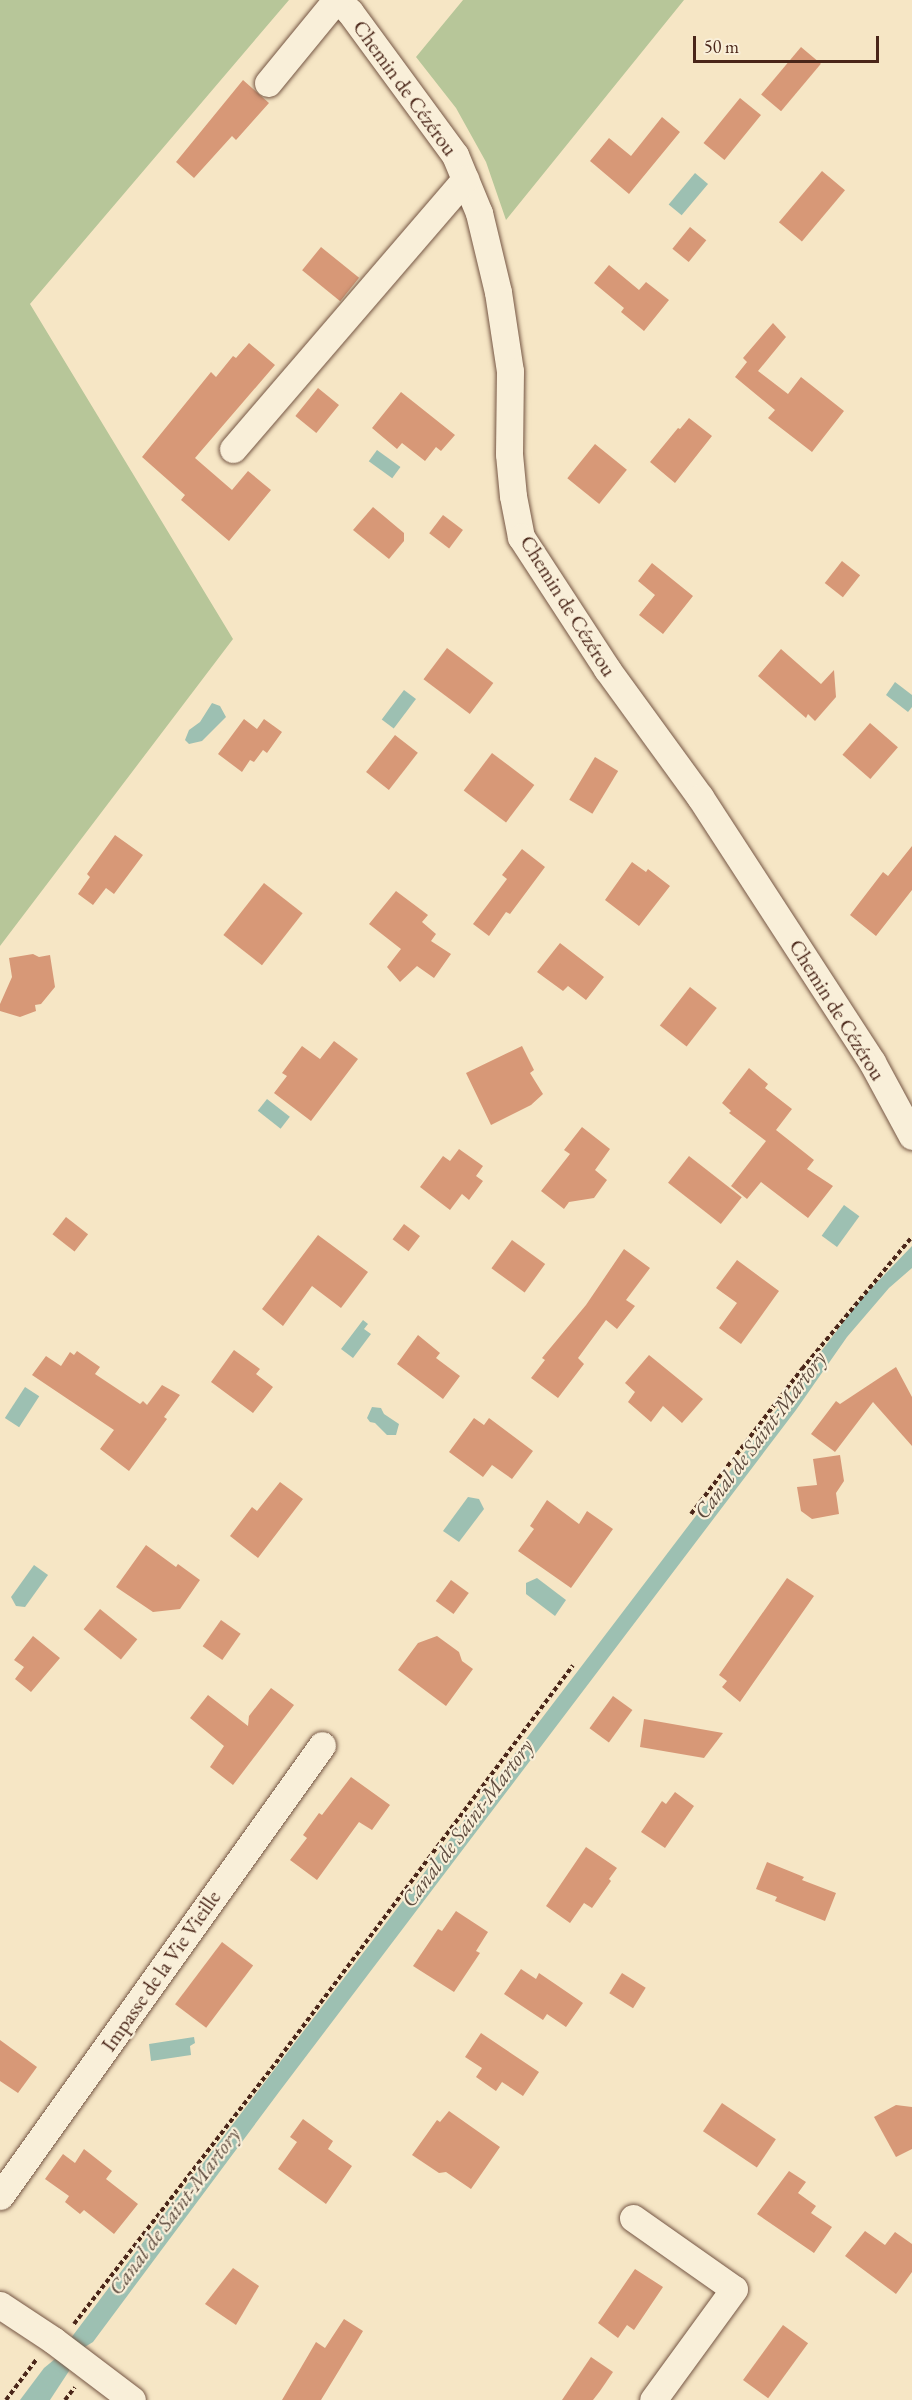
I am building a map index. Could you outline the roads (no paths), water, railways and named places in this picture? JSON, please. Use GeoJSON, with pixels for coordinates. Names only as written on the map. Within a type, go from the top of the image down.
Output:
{"type":"FeatureCollection","features":[{"type":"Feature","properties":{"kind":"street"},"geometry":{"type":"LineString","coordinates":[[268,84],[337,0]]}},
{"type":"Feature","properties":{"kind":"street","name":"Chemin de Cézérou"},"geometry":{"type":"LineString","coordinates":[[337,0],[351,12],[455,155],[479,213],[498,292],[510,371],[509,454],[513,495],[521,537],[607,669],[700,798],[872,1062],[912,1136]]}},
{"type":"Feature","properties":{"kind":"street"},"geometry":{"type":"LineString","coordinates":[[233,449],[465,179]]}},
{"type":"Feature","properties":{"kind":"street","name":"Impasse de la Vie Vieille"},"geometry":{"type":"LineString","coordinates":[[0,2196],[322,1745]]}},
{"type":"Feature","properties":{"kind":"street"},"geometry":{"type":"LineString","coordinates":[[633,2218],[734,2289],[653,2400]]}},
{"type":"Feature","properties":{"kind":"street"},"geometry":{"type":"LineString","coordinates":[[0,2305],[64,2348],[132,2400]]}},
{"type":"Feature","properties":{"kind":"water"},"geometry":{"type":"Polygon","coordinates":[[[695,173],[708,184],[682,215],[669,204],[695,173]]]}},
{"type":"Feature","properties":{"kind":"water"},"geometry":{"type":"Polygon","coordinates":[[[377,450],[400,467],[392,478],[369,461],[377,450]]]}},
{"type":"Feature","properties":{"kind":"water"},"geometry":{"type":"Polygon","coordinates":[[[895,682],[912,695],[912,707],[908,712],[886,695],[895,682]]]}},
{"type":"Feature","properties":{"kind":"water"},"geometry":{"type":"Polygon","coordinates":[[[404,690],[416,699],[394,729],[382,720],[404,690]]]}},
{"type":"Feature","properties":{"kind":"water"},"geometry":{"type":"Polygon","coordinates":[[[212,703],[220,706],[226,717],[202,741],[189,744],[185,740],[189,730],[200,722],[212,703]]]}},
{"type":"Feature","properties":{"kind":"water"},"geometry":{"type":"Polygon","coordinates":[[[267,1099],[290,1117],[281,1129],[258,1111],[267,1099]]]}},
{"type":"Feature","properties":{"kind":"water"},"geometry":{"type":"Polygon","coordinates":[[[844,1205],[859,1216],[837,1247],[822,1236],[844,1205]]]}},
{"type":"Feature","properties":{"kind":"water","name":"Canal de Saint-Martory"},"geometry":{"type":"Polygon","coordinates":[[[912,1246],[912,1268],[889,1288],[847,1337],[796,1410],[279,2092],[93,2342],[80,2350],[71,2338],[156,2225],[861,1299],[912,1246]]]}},
{"type":"Feature","properties":{"kind":"water"},"geometry":{"type":"Polygon","coordinates":[[[363,1320],[368,1324],[364,1329],[371,1334],[353,1358],[341,1349],[363,1320]]]}},
{"type":"Feature","properties":{"kind":"water"},"geometry":{"type":"Polygon","coordinates":[[[25,1387],[39,1396],[19,1427],[5,1418],[25,1387]]]}},
{"type":"Feature","properties":{"kind":"water"},"geometry":{"type":"Polygon","coordinates":[[[372,1407],[381,1408],[384,1414],[399,1424],[396,1435],[387,1435],[375,1423],[370,1422],[367,1418],[372,1407]]]}},
{"type":"Feature","properties":{"kind":"water"},"geometry":{"type":"Polygon","coordinates":[[[468,1497],[479,1499],[484,1509],[459,1542],[443,1531],[468,1497]]]}},
{"type":"Feature","properties":{"kind":"water"},"geometry":{"type":"Polygon","coordinates":[[[34,1565],[48,1575],[25,1607],[16,1606],[11,1597],[34,1565]]]}},
{"type":"Feature","properties":{"kind":"water"},"geometry":{"type":"Polygon","coordinates":[[[537,1578],[566,1600],[555,1616],[526,1594],[526,1583],[537,1578]]]}},
{"type":"Feature","properties":{"kind":"water"},"geometry":{"type":"Polygon","coordinates":[[[194,2037],[195,2043],[190,2046],[191,2055],[151,2061],[149,2044],[194,2037]]]}},
{"type":"Feature","properties":{"kind":"water"},"geometry":{"type":"Polygon","coordinates":[[[55,2359],[69,2365],[69,2371],[50,2400],[20,2400],[44,2368],[55,2359]]]}}]}
